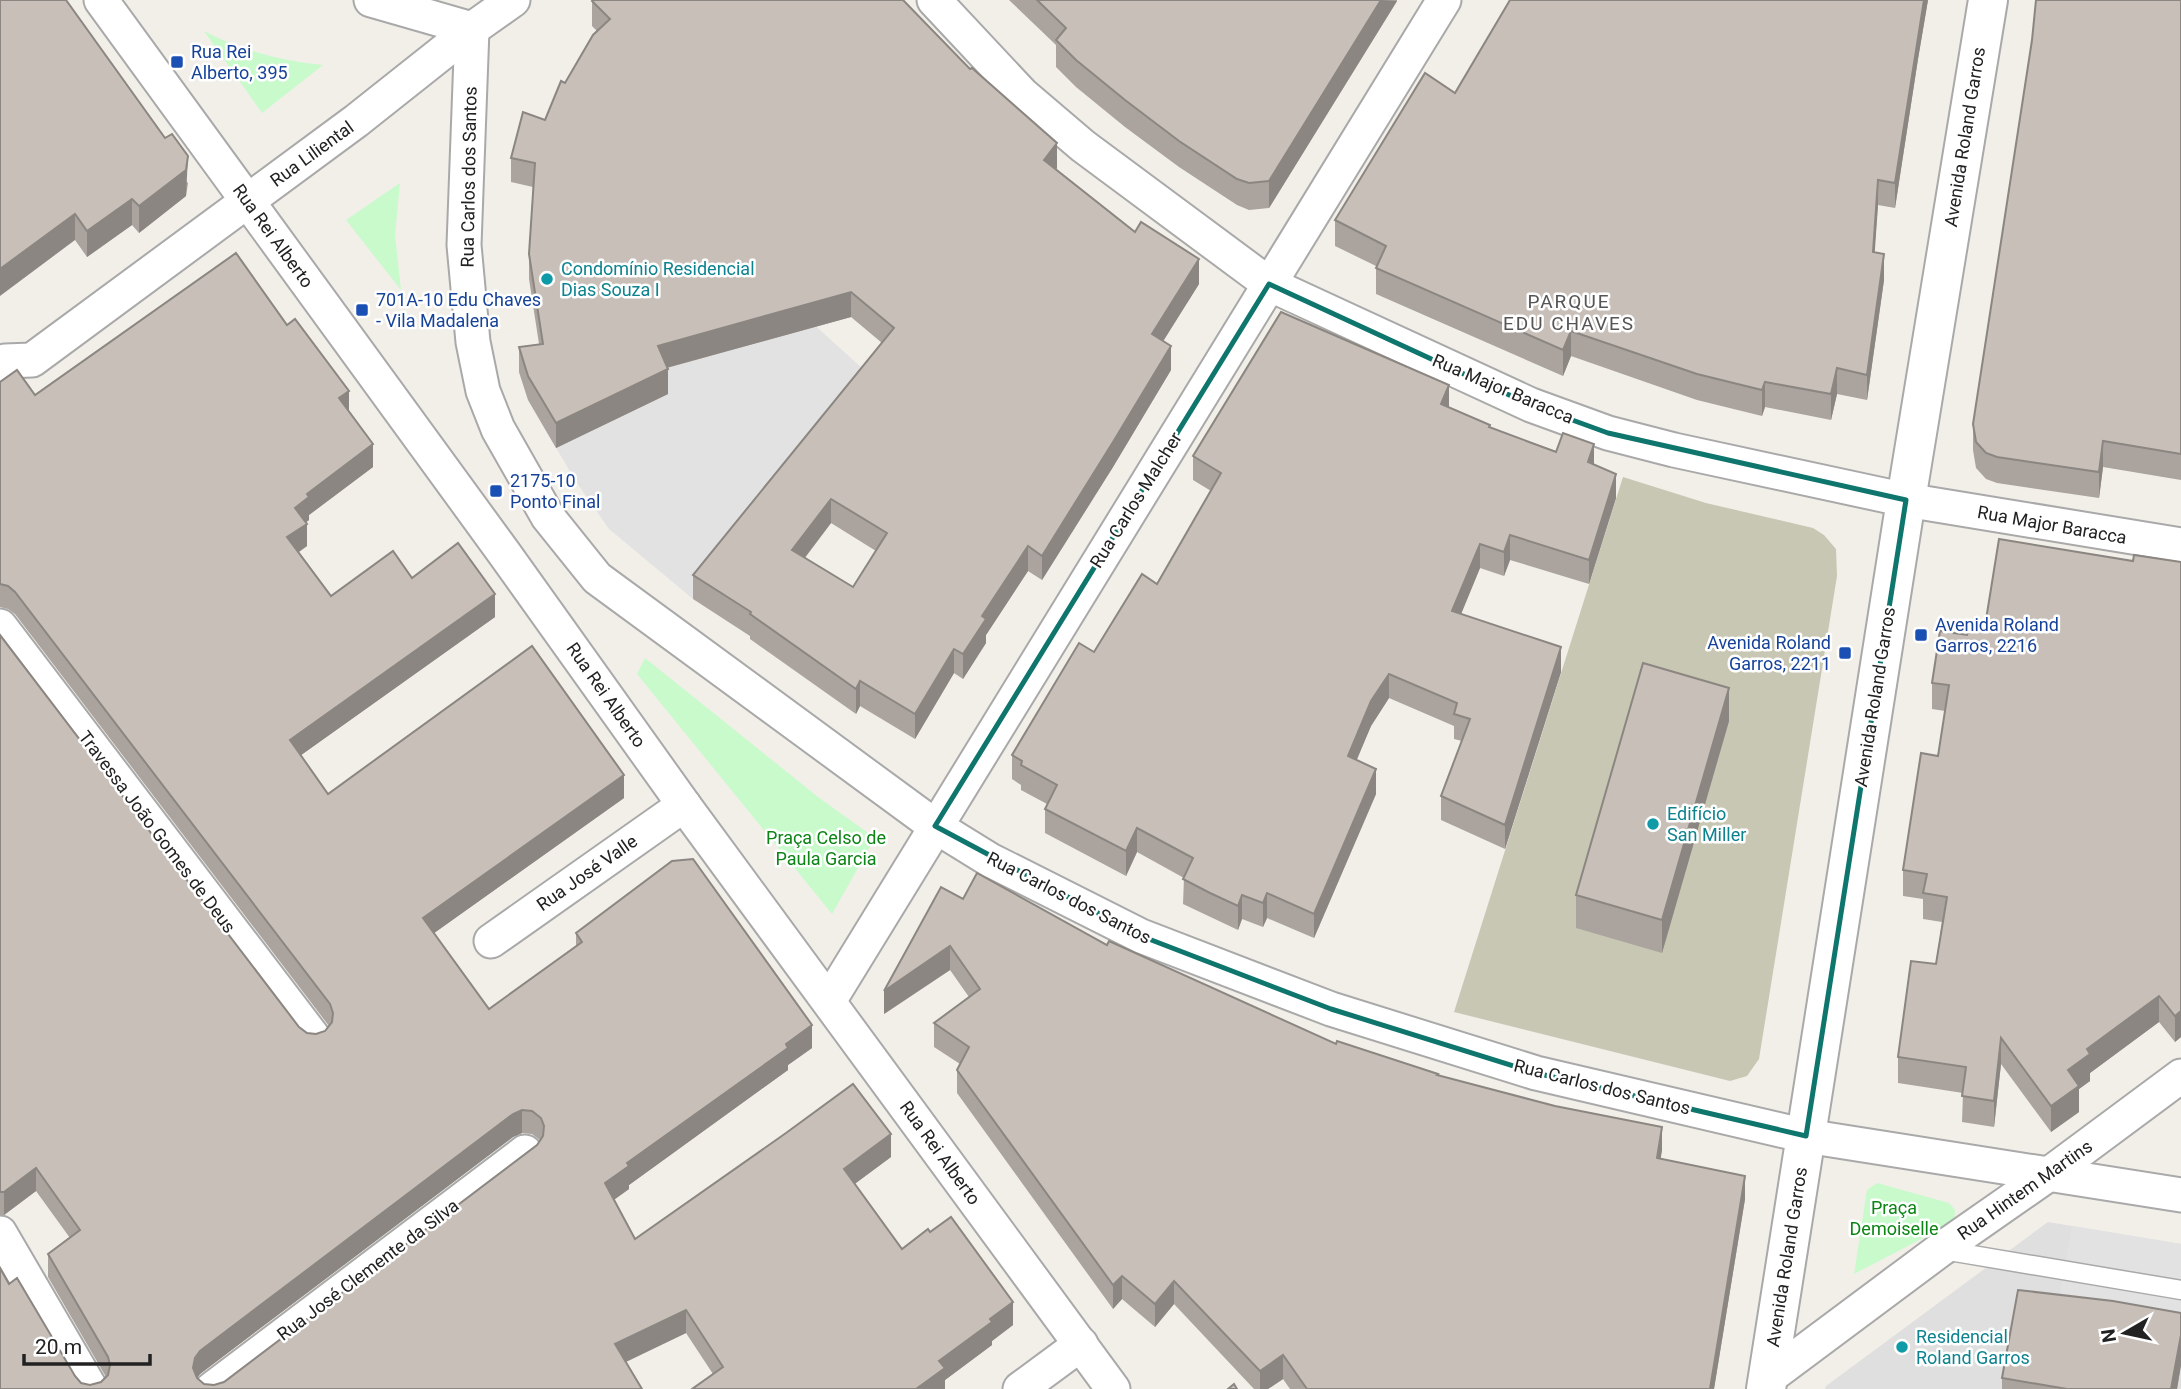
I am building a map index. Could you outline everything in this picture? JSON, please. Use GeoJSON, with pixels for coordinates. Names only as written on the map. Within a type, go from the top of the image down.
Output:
{"type":"FeatureCollection","features":[{"type":"Feature","properties":{"kind":"street","name":"Rua Rei Alberto"},"geometry":{"type":"LineString","coordinates":[[101,0],[684,805],[1113,1389]]}},
{"type":"Feature","properties":{"kind":"street"},"geometry":{"type":"LineString","coordinates":[[372,0],[472,29]]}},
{"type":"Feature","properties":{"kind":"street","name":"Rua Liliental"},"geometry":{"type":"LineString","coordinates":[[0,365],[5,362],[32,360],[356,121],[513,0]]}},
{"type":"Feature","properties":{"kind":"street","name":"Rua Major Baracca"},"geometry":{"type":"LineString","coordinates":[[934,0],[1022,94],[1083,146],[1269,284],[1531,405],[1608,433],[1674,450],[1906,500],[2181,545]]}},
{"type":"Feature","properties":{"kind":"street","name":"Rua Carlos Malcher"},"geometry":{"type":"LineString","coordinates":[[829,1001],[1444,0]]}},
{"type":"Feature","properties":{"kind":"street","name":"Avenida Roland Garros"},"geometry":{"type":"LineString","coordinates":[[1766,1384],[1988,2]]}},
{"type":"Feature","properties":{"kind":"street","name":"Rua Carlos dos Santos"},"geometry":{"type":"LineString","coordinates":[[472,29],[464,245],[473,342],[483,391],[498,429],[542,507],[597,578],[935,826],[990,860],[1141,936],[1331,1009],[1536,1073],[1807,1136],[2181,1195]]}},
{"type":"Feature","properties":{"kind":"street","name":"Travessa João Gomes de Deus"},"geometry":{"type":"LineString","coordinates":[[0,626],[314,1038]]}},
{"type":"Feature","properties":{"kind":"street","name":"Rua José Valle"},"geometry":{"type":"LineString","coordinates":[[491,941],[684,805]]}},
{"type":"Feature","properties":{"kind":"street","name":"Rua Hintem Martins"},"geometry":{"type":"LineString","coordinates":[[1766,1384],[1940,1250],[2049,1174],[2181,1076]]}},
{"type":"Feature","properties":{"kind":"street","name":"Rua José Clemente da Silva"},"geometry":{"type":"LineString","coordinates":[[212,1389],[525,1152]]}},
{"type":"Feature","properties":{"kind":"street"},"geometry":{"type":"LineString","coordinates":[[0,1233],[91,1389]]}},
{"type":"Feature","properties":{"kind":"street"},"geometry":{"type":"LineString","coordinates":[[1020,1389],[1080,1344]]}},
{"type":"Feature","properties":{"kind":"lane"},"geometry":{"type":"LineString","coordinates":[[1940,1250],[2181,1290]]}},
{"type":"Feature","properties":{"kind":"highlighted area"},"geometry":{"type":"Polygon","coordinates":[[[1269,284],[1531,405],[1608,433],[1906,500],[1806,1136],[1536,1073],[1331,1009],[1141,936],[935,826],[1269,284]]]}},
{"type":"Feature","properties":{"kind":"shaded area"},"geometry":{"type":"Polygon","coordinates":[[[810,321],[873,378],[693,599],[609,529],[575,480],[528,400],[519,372],[810,321]]]}},
{"type":"Feature","properties":{"kind":"shaded area"},"geometry":{"type":"Polygon","coordinates":[[[1623,477],[1706,503],[1813,528],[1824,535],[1836,549],[1837,576],[1759,1059],[1747,1076],[1730,1081],[1454,1012],[1623,477]]]}},
{"type":"Feature","properties":{"kind":"shaded area"},"geometry":{"type":"Polygon","coordinates":[[[2048,1222],[2181,1244],[2181,1389],[1825,1389],[1826,1386],[2048,1222]]]}},
{"type":"Feature","properties":{"kind":"shaded area"},"geometry":{"type":"Polygon","coordinates":[[[2072,1226],[2181,1244],[2181,1337],[2055,1320],[2072,1226]]]}},
{"type":"Feature","properties":{"kind":"green space"},"geometry":{"type":"Polygon","coordinates":[[[204,31],[262,54],[323,65],[262,113],[204,31]]]}},
{"type":"Feature","properties":{"kind":"green space"},"geometry":{"type":"Polygon","coordinates":[[[400,183],[395,235],[401,290],[346,220],[400,183]]]}},
{"type":"Feature","properties":{"kind":"green space","name":"Praça Celso de Paula Garcia"},"geometry":{"type":"Polygon","coordinates":[[[645,658],[818,797],[875,838],[832,914],[637,674],[645,658]]]}},
{"type":"Feature","properties":{"kind":"green space","name":"Praça Demoiselle"},"geometry":{"type":"Polygon","coordinates":[[[1877,1183],[1949,1203],[1955,1210],[1954,1222],[1854,1274],[1867,1190],[1877,1183]]]}},
{"type":"Feature","properties":{"kind":"building"},"geometry":{"type":"Polygon","coordinates":[[[0,0],[66,0],[165,138],[172,134],[188,156],[186,170],[139,206],[132,199],[87,231],[75,214],[0,269],[0,0]]]}},
{"type":"Feature","properties":{"kind":"building"},"geometry":{"type":"Polygon","coordinates":[[[903,0],[970,69],[1057,143],[1044,160],[1135,232],[1141,222],[1199,259],[1152,334],[1171,346],[1042,556],[1028,546],[982,616],[986,619],[963,654],[954,649],[915,714],[860,681],[856,689],[750,614],[751,612],[693,575],[894,328],[851,292],[658,346],[668,369],[556,423],[528,376],[519,347],[543,344],[529,254],[535,163],[511,158],[523,112],[545,120],[561,81],[565,83],[593,35],[610,19],[592,1],[903,0]],[[831,499],[792,550],[853,587],[887,533],[831,499]]]}},
{"type":"Feature","properties":{"kind":"building"},"geometry":{"type":"Polygon","coordinates":[[[1037,0],[1381,0],[1269,181],[1249,183],[1237,179],[1179,141],[1076,60],[1056,40],[1066,28],[1037,0]]]}},
{"type":"Feature","properties":{"kind":"building"},"geometry":{"type":"Polygon","coordinates":[[[1510,0],[1924,0],[1895,183],[1878,180],[1873,252],[1884,254],[1867,375],[1837,368],[1831,394],[1765,382],[1762,390],[1697,374],[1571,331],[1563,350],[1376,268],[1386,246],[1335,220],[1425,73],[1455,93],[1510,0]]]}},
{"type":"Feature","properties":{"kind":"building"},"geometry":{"type":"Polygon","coordinates":[[[2036,0],[2181,0],[2181,454],[2103,441],[2099,472],[1997,457],[1986,453],[1976,442],[1973,424],[2036,0]]]}},
{"type":"Feature","properties":{"kind":"building"},"geometry":{"type":"Polygon","coordinates":[[[236,253],[287,325],[295,319],[349,391],[339,398],[373,444],[307,494],[309,497],[295,508],[307,524],[287,537],[331,596],[393,551],[412,578],[458,543],[495,594],[290,740],[328,794],[532,646],[624,775],[423,918],[489,1009],[582,942],[576,933],[672,861],[693,859],[812,1025],[786,1044],[788,1048],[627,1163],[629,1166],[605,1183],[635,1239],[853,1084],[891,1134],[844,1169],[902,1249],[928,1229],[930,1232],[951,1217],[1013,1302],[990,1319],[992,1322],[939,1361],[945,1368],[916,1389],[692,1389],[723,1367],[686,1310],[615,1344],[642,1389],[0,1389],[0,1268],[9,1284],[17,1278],[81,1383],[90,1385],[101,1382],[108,1375],[110,1365],[108,1357],[48,1254],[80,1230],[36,1168],[4,1192],[0,1192],[0,635],[299,1027],[307,1033],[325,1031],[332,1022],[333,1013],[330,1004],[15,592],[0,584],[0,382],[17,370],[35,395],[236,253]],[[522,1110],[513,1114],[200,1351],[193,1368],[197,1378],[204,1384],[224,1382],[537,1145],[543,1136],[544,1126],[541,1118],[532,1111],[522,1110]]]}},
{"type":"Feature","properties":{"kind":"building"},"geometry":{"type":"Polygon","coordinates":[[[1281,312],[1449,385],[1441,404],[1490,425],[1489,427],[1556,452],[1563,433],[1594,444],[1588,462],[1616,474],[1589,560],[1510,535],[1504,552],[1480,544],[1452,611],[1561,647],[1505,825],[1441,796],[1470,719],[1454,714],[1457,703],[1389,674],[1371,701],[1348,756],[1376,769],[1314,914],[1267,893],[1263,903],[1242,895],[1238,906],[1183,879],[1193,858],[1137,828],[1126,851],[1045,809],[1057,785],[1021,765],[1022,761],[1012,755],[1079,643],[1094,652],[1142,574],[1157,584],[1221,473],[1193,456],[1281,312]]]}},
{"type":"Feature","properties":{"kind":"building"},"geometry":{"type":"Polygon","coordinates":[[[1999,539],[2133,561],[2134,555],[2181,562],[2181,1011],[2175,1016],[2159,996],[2087,1049],[2090,1054],[2068,1070],[2079,1086],[2051,1106],[2001,1038],[1994,1101],[1962,1096],[1966,1067],[1898,1057],[1911,961],[1936,964],[1947,897],[1923,893],[1927,874],[1903,870],[1921,753],[1938,756],[1949,685],[1932,683],[1940,631],[1967,635],[1970,623],[1985,626],[1999,539]]]}},
{"type":"Feature","properties":{"kind":"building","name":"Edifício San Miller"},"geometry":{"type":"Polygon","coordinates":[[[1643,663],[1729,688],[1662,920],[1576,895],[1643,663]]]}},
{"type":"Feature","properties":{"kind":"building"},"geometry":{"type":"Polygon","coordinates":[[[977,873],[1107,945],[1109,941],[1336,1044],[1337,1041],[1437,1075],[1555,1106],[1662,1127],[1657,1158],[1745,1176],[1710,1389],[1307,1389],[1283,1355],[1260,1371],[1174,1281],[1155,1304],[1122,1276],[1113,1285],[957,1070],[969,1047],[934,1023],[980,989],[950,946],[884,991],[941,887],[963,899],[977,873]]]}},
{"type":"Feature","properties":{"kind":"building"},"geometry":{"type":"Polygon","coordinates":[[[2018,1290],[2113,1301],[2181,1313],[2181,1335],[2171,1389],[2067,1389],[2002,1378],[2018,1290]]]}},
{"type":"Feature","properties":{"kind":"place","name":"Rua Rei Alberto, 395"},"geometry":{"type":"Point","coordinates":[177,62]}},
{"type":"Feature","properties":{"kind":"place","name":"Condomínio Residencial Dias Souza I"},"geometry":{"type":"Point","coordinates":[547,279]}},
{"type":"Feature","properties":{"kind":"place","name":"701A-10 Edu Chaves - Vila Madalena"},"geometry":{"type":"Point","coordinates":[362,310]}},
{"type":"Feature","properties":{"kind":"place","name":"2175-10 Ponto Final"},"geometry":{"type":"Point","coordinates":[496,491]}},
{"type":"Feature","properties":{"kind":"place","name":"Avenida Roland Garros, 2216"},"geometry":{"type":"Point","coordinates":[1921,635]}},
{"type":"Feature","properties":{"kind":"place","name":"Avenida Roland Garros, 2211"},"geometry":{"type":"Point","coordinates":[1845,653]}},
{"type":"Feature","properties":{"kind":"place","name":"Edifício San Miller"},"geometry":{"type":"Point","coordinates":[1653,824]}},
{"type":"Feature","properties":{"kind":"place","name":"Residencial Roland Garros"},"geometry":{"type":"Point","coordinates":[1902,1347]}},
{"type":"Feature","properties":{"kind":"district","name":"PARQUE EDU CHAVES"},"geometry":{"type":"Point","coordinates":[1569,312]}}]}
